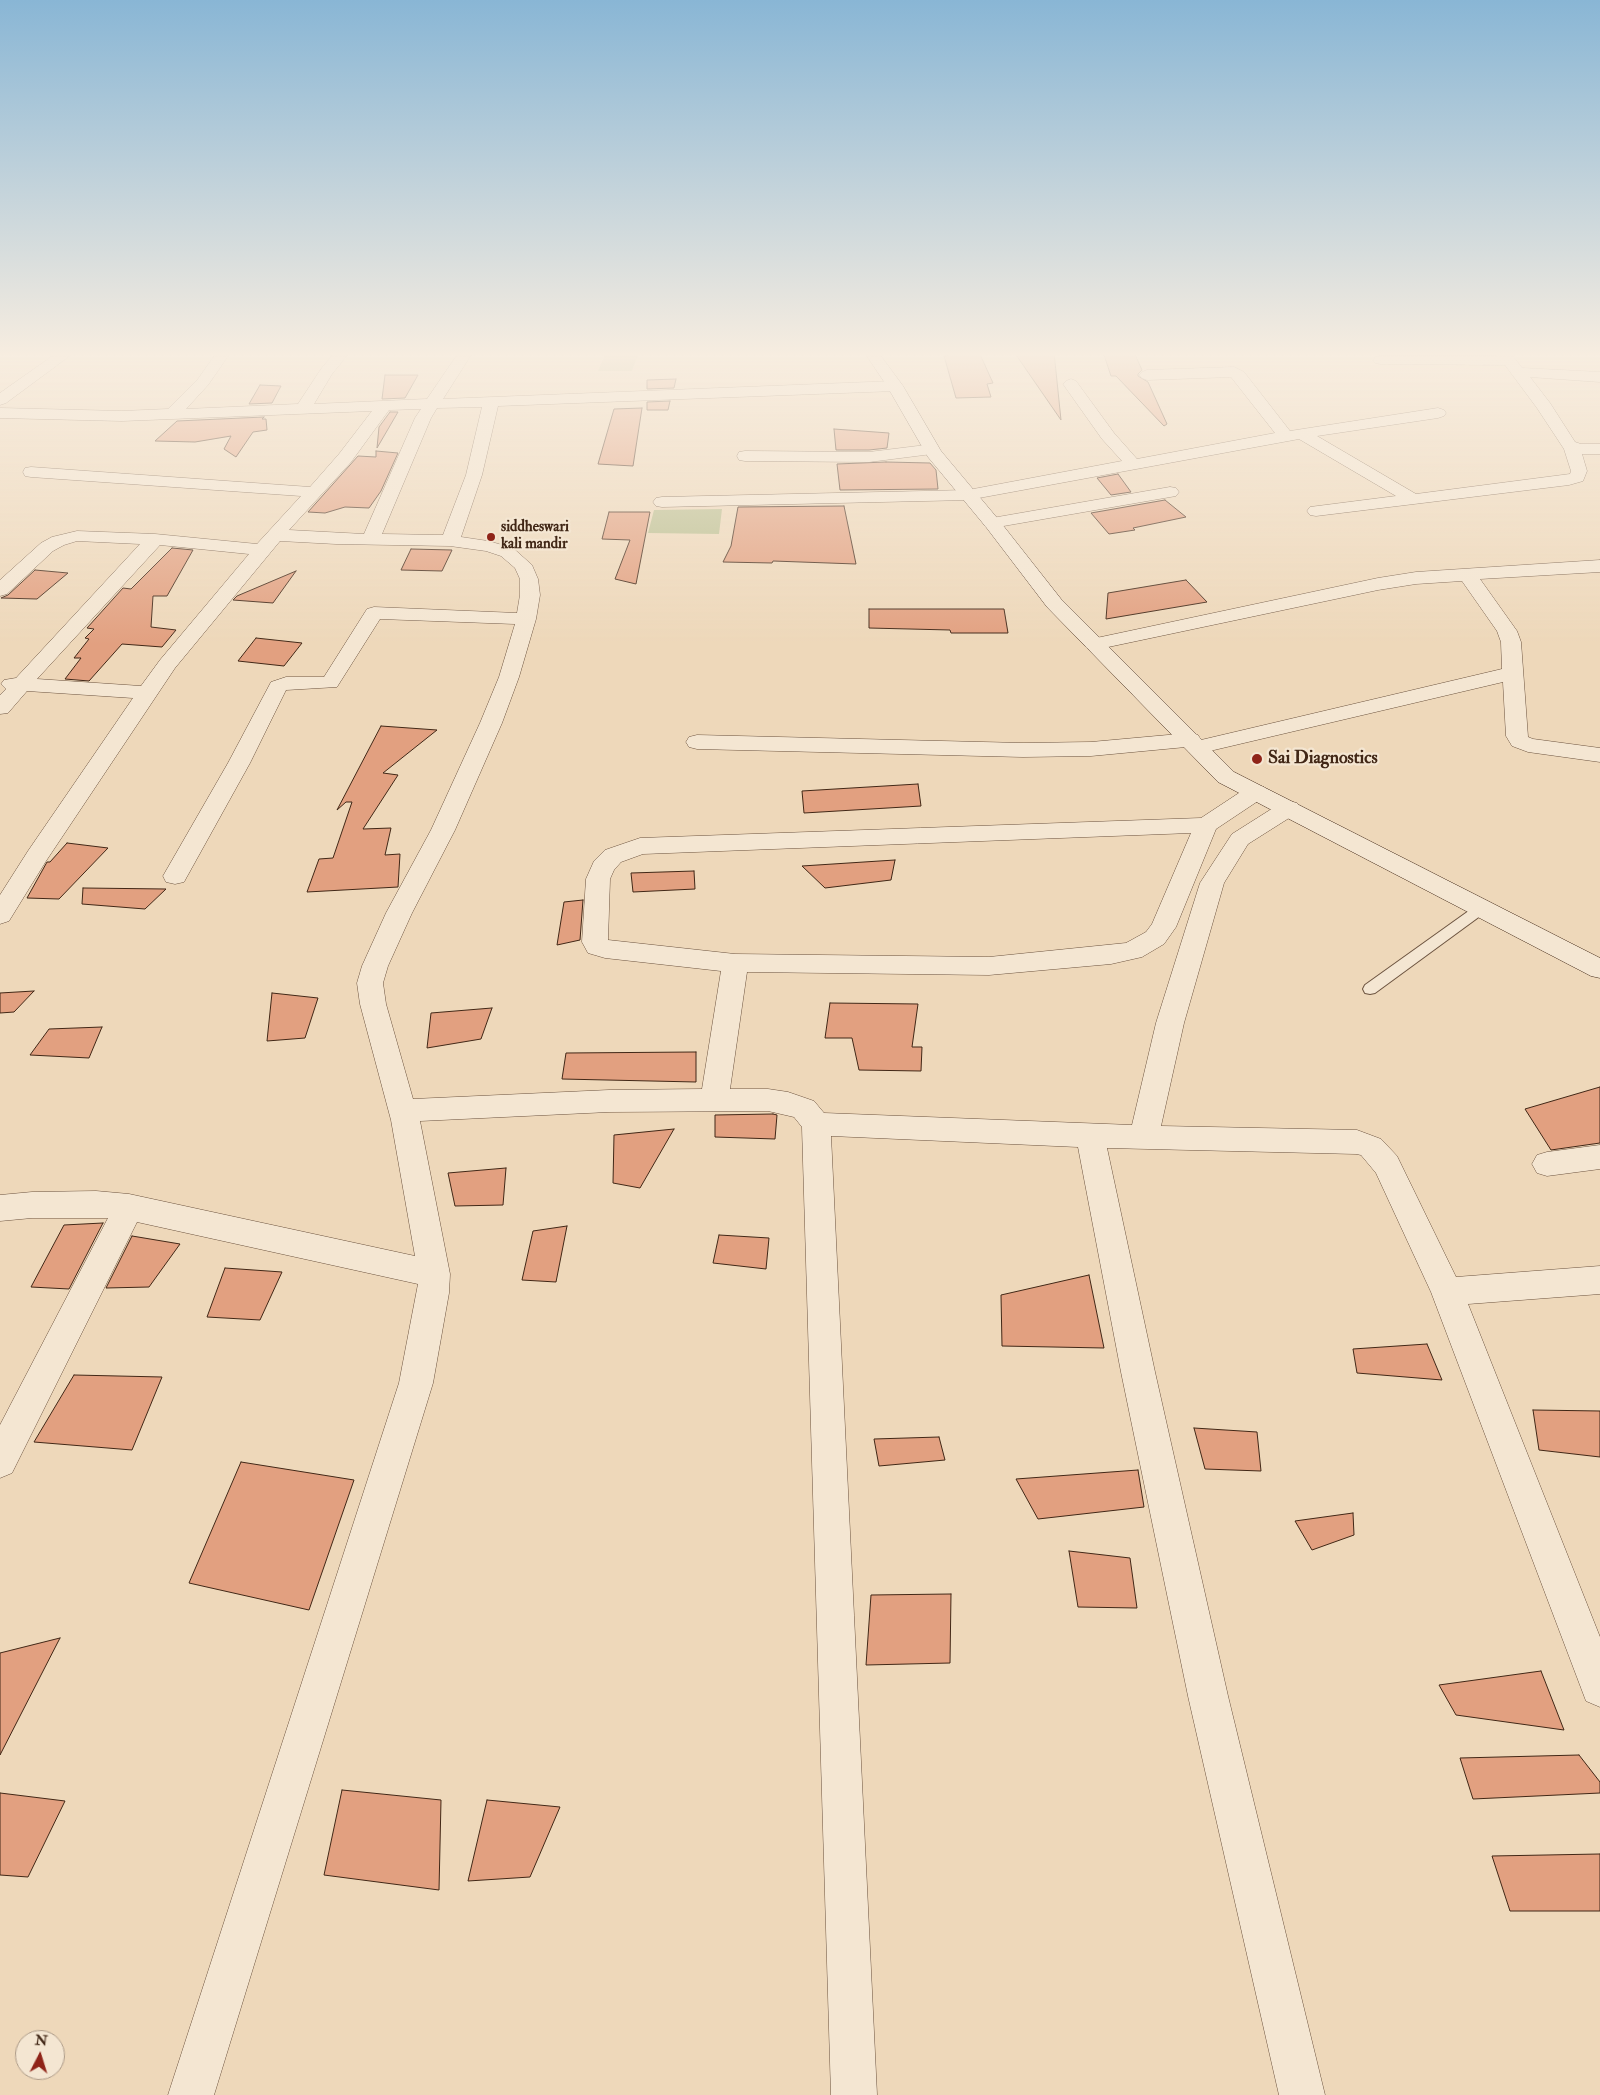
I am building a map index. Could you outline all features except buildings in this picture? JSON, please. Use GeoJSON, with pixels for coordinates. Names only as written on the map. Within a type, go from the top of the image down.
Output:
{"type":"FeatureCollection","features":[{"type":"Feature","properties":{"kind":"street"},"geometry":{"type":"LineString","coordinates":[[0,915],[36,857],[147,693],[185,642],[351,450]]}},
{"type":"Feature","properties":{"kind":"street"},"geometry":{"type":"LineString","coordinates":[[370,540],[382,517],[409,450]]}},
{"type":"Feature","properties":{"kind":"street"},"geometry":{"type":"LineString","coordinates":[[450,541],[474,476],[480,450]]}},
{"type":"Feature","properties":{"kind":"street"},"geometry":{"type":"LineString","coordinates":[[1120,450],[1134,465]]}},
{"type":"Feature","properties":{"kind":"street"},"geometry":{"type":"LineString","coordinates":[[662,502],[968,495],[1215,450]]}},
{"type":"Feature","properties":{"kind":"street"},"geometry":{"type":"LineString","coordinates":[[1321,450],[1413,499]]}},
{"type":"Feature","properties":{"kind":"street"},"geometry":{"type":"LineString","coordinates":[[1316,510],[1578,478],[1579,472],[1573,450]]}},
{"type":"Feature","properties":{"kind":"street"},"geometry":{"type":"LineString","coordinates":[[745,456],[870,457],[930,451],[992,523],[1054,603],[1226,777],[1600,968]]}},
{"type":"Feature","properties":{"kind":"street"},"geometry":{"type":"LineString","coordinates":[[31,472],[313,492]]}},
{"type":"Feature","properties":{"kind":"street"},"geometry":{"type":"LineString","coordinates":[[992,523],[1170,492]]}},
{"type":"Feature","properties":{"kind":"street"},"geometry":{"type":"LineString","coordinates":[[0,590],[40,552],[58,541],[77,536],[92,535],[269,543],[370,540],[450,541],[488,546],[507,552],[523,565],[529,579],[530,595],[526,619],[509,677],[491,723],[443,830],[399,913],[375,966],[370,983],[373,1004],[405,1120],[434,1274],[433,1293],[416,1383],[191,2095]]}},
{"type":"Feature","properties":{"kind":"street"},"geometry":{"type":"LineString","coordinates":[[0,708],[155,539]]}},
{"type":"Feature","properties":{"kind":"street"},"geometry":{"type":"LineString","coordinates":[[1094,644],[1378,584],[1416,578],[1600,566]]}},
{"type":"Feature","properties":{"kind":"street"},"geometry":{"type":"LineString","coordinates":[[1467,575],[1507,631],[1511,642],[1517,736],[1520,741],[1528,745],[1600,755]]}},
{"type":"Feature","properties":{"kind":"street"},"geometry":{"type":"LineString","coordinates":[[175,876],[239,763],[278,686],[286,682],[330,682],[374,613],[526,619]]}},
{"type":"Feature","properties":{"kind":"street"},"geometry":{"type":"LineString","coordinates":[[698,742],[1032,750],[1194,744],[1514,673]]}},
{"type":"Feature","properties":{"kind":"street"},"geometry":{"type":"LineString","coordinates":[[0,682],[147,693]]}},
{"type":"Feature","properties":{"kind":"street"},"geometry":{"type":"LineString","coordinates":[[1206,825],[1179,892],[1155,938],[1133,951],[1111,955],[990,966],[736,963],[605,949],[597,947],[594,936],[598,880],[603,868],[613,856],[640,846],[1206,825],[1256,792]]}},
{"type":"Feature","properties":{"kind":"street"},"geometry":{"type":"LineString","coordinates":[[1144,1137],[1170,1023],[1212,883],[1240,839],[1289,808]]}},
{"type":"Feature","properties":{"kind":"street"},"geometry":{"type":"LineString","coordinates":[[714,1100],[736,963]]}},
{"type":"Feature","properties":{"kind":"street"},"geometry":{"type":"LineString","coordinates":[[401,1111],[609,1102],[768,1100],[804,1109],[816,1124],[854,2095]]}},
{"type":"Feature","properties":{"kind":"street"},"geometry":{"type":"LineString","coordinates":[[816,1124],[1090,1136],[1358,1142],[1371,1147],[1387,1165],[1447,1292],[1600,1687]]}},
{"type":"Feature","properties":{"kind":"street"},"geometry":{"type":"LineString","coordinates":[[1090,1136],[1138,1372],[1208,1696],[1302,2095]]}},
{"type":"Feature","properties":{"kind":"street"},"geometry":{"type":"LineString","coordinates":[[1547,1164],[1600,1157]]}},
{"type":"Feature","properties":{"kind":"street"},"geometry":{"type":"LineString","coordinates":[[0,1208],[41,1204],[96,1204],[129,1207],[434,1274]]}},
{"type":"Feature","properties":{"kind":"street"},"geometry":{"type":"LineString","coordinates":[[0,1462],[129,1207]]}},
{"type":"Feature","properties":{"kind":"street"},"geometry":{"type":"LineString","coordinates":[[1447,1292],[1600,1280]]}},
{"type":"Feature","properties":{"kind":"lane"},"geometry":{"type":"LineString","coordinates":[[1370,988],[1482,908]]}},
{"type":"Feature","properties":{"kind":"green space"},"geometry":{"type":"Polygon","coordinates":[[[722,509],[719,534],[648,533],[654,510],[722,509]]]}},
{"type":"Feature","properties":{"kind":"place","name":"siddheswari kali mandir"},"geometry":{"type":"Point","coordinates":[491,537]}},
{"type":"Feature","properties":{"kind":"place","name":"Sai Diagnostics"},"geometry":{"type":"Point","coordinates":[1257,759]}}]}
